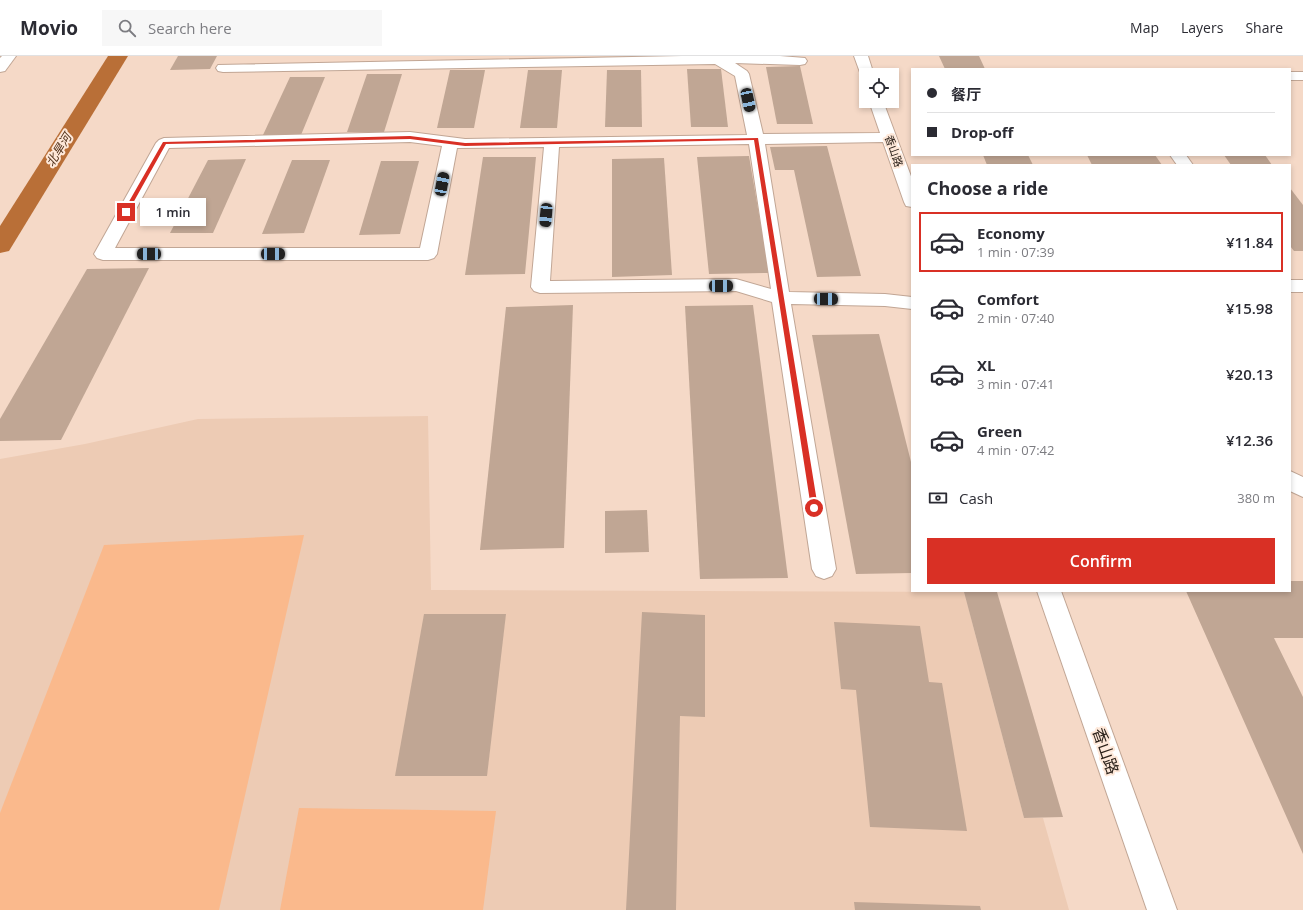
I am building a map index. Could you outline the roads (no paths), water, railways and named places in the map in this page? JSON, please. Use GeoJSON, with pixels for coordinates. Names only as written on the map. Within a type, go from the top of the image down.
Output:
{"type":"FeatureCollection","features":[{"type":"Feature","properties":{"kind":"main road"},"geometry":{"type":"LineString","coordinates":[[0,68],[9,56]]}},
{"type":"Feature","properties":{"kind":"main road"},"geometry":{"type":"LineString","coordinates":[[861,56],[865,68]]}},
{"type":"Feature","properties":{"kind":"main road"},"geometry":{"type":"LineString","coordinates":[[719,58],[742,74],[756,139],[824,568]]}},
{"type":"Feature","properties":{"kind":"main road"},"geometry":{"type":"LineString","coordinates":[[223,68],[719,58],[800,61]]}},
{"type":"Feature","properties":{"kind":"main road"},"geometry":{"type":"LineString","coordinates":[[1291,76],[1303,76]]}},
{"type":"Feature","properties":{"kind":"main road","name":"香山路"},"geometry":{"type":"LineString","coordinates":[[879,108],[911,199]]}},
{"type":"Feature","properties":{"kind":"main road"},"geometry":{"type":"LineString","coordinates":[[450,143],[428,254],[103,254],[164,143],[410,137],[465,144],[889,137]]}},
{"type":"Feature","properties":{"kind":"main road"},"geometry":{"type":"LineString","coordinates":[[552,143],[540,287],[736,285],[781,298],[885,300],[911,303]]}},
{"type":"Feature","properties":{"kind":"main road"},"geometry":{"type":"LineString","coordinates":[[1291,286],[1303,286]]}},
{"type":"Feature","properties":{"kind":"main road"},"geometry":{"type":"LineString","coordinates":[[1291,481],[1303,488]]}},
{"type":"Feature","properties":{"kind":"main road","name":"香山路"},"geometry":{"type":"LineString","coordinates":[[1049,592],[1162,910]]}},
{"type":"Feature","properties":{"kind":"waterway","name":"北旱河"},"geometry":{"type":"LineString","coordinates":[[0,245],[118,56]]}}]}
